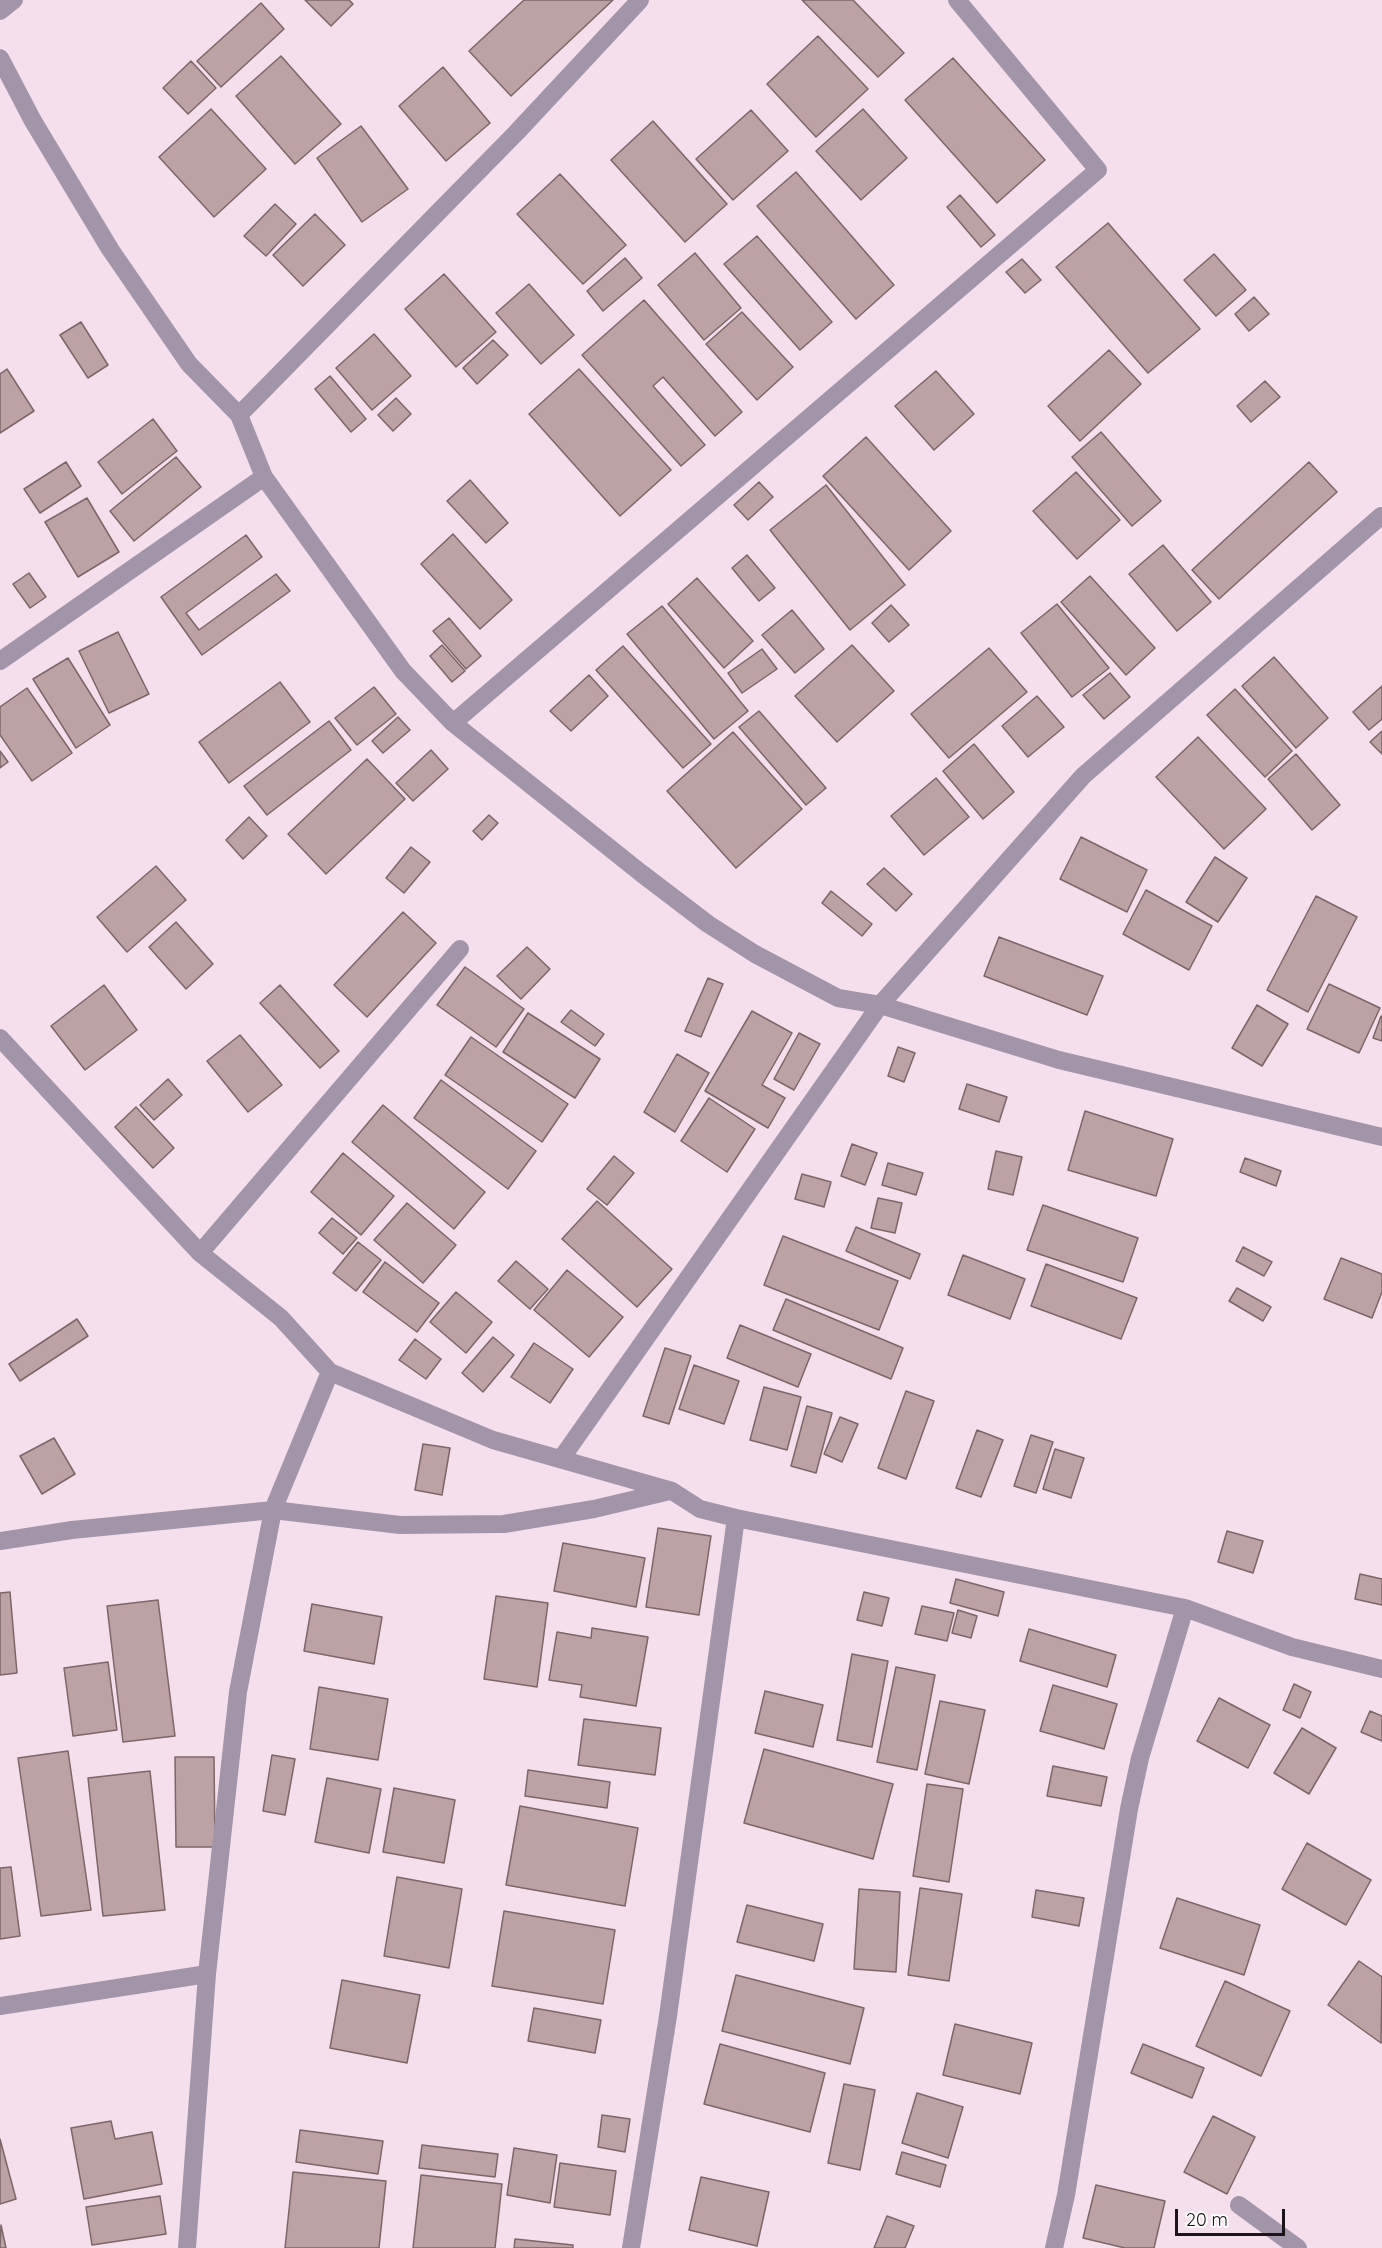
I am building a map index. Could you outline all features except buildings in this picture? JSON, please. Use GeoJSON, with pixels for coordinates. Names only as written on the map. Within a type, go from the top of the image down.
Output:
{"type":"FeatureCollection","features":[{"type":"Feature","properties":{"kind":"street"},"geometry":{"type":"LineString","coordinates":[[0,11],[14,0]]}},
{"type":"Feature","properties":{"kind":"street"},"geometry":{"type":"LineString","coordinates":[[239,415],[516,133],[640,0]]}},
{"type":"Feature","properties":{"kind":"street"},"geometry":{"type":"LineString","coordinates":[[453,723],[1098,170],[957,0]]}},
{"type":"Feature","properties":{"kind":"street"},"geometry":{"type":"LineString","coordinates":[[0,58],[33,121],[110,249],[189,364],[239,415],[264,477],[403,671],[453,723],[708,924],[755,954],[838,998],[880,1005],[1059,1060],[1382,1137]]}},
{"type":"Feature","properties":{"kind":"street"},"geometry":{"type":"LineString","coordinates":[[0,661],[264,477]]}},
{"type":"Feature","properties":{"kind":"street"},"geometry":{"type":"LineString","coordinates":[[561,1459],[880,1005],[1083,776],[1382,516]]}},
{"type":"Feature","properties":{"kind":"street"},"geometry":{"type":"LineString","coordinates":[[200,1253],[460,949]]}},
{"type":"Feature","properties":{"kind":"street"},"geometry":{"type":"LineString","coordinates":[[0,1038],[200,1253],[281,1318],[330,1372],[493,1440],[672,1491],[700,1509],[1185,1608],[1292,1647],[1382,1669]]}},
{"type":"Feature","properties":{"kind":"street"},"geometry":{"type":"LineString","coordinates":[[187,2248],[207,1974],[238,1692],[273,1510],[330,1372]]}},
{"type":"Feature","properties":{"kind":"street"},"geometry":{"type":"LineString","coordinates":[[0,1541],[72,1530],[273,1510],[400,1525],[504,1524],[594,1509],[672,1491]]}},
{"type":"Feature","properties":{"kind":"street"},"geometry":{"type":"LineString","coordinates":[[631,2248],[668,2016],[736,1518]]}},
{"type":"Feature","properties":{"kind":"street"},"geometry":{"type":"LineString","coordinates":[[1054,2248],[1066,2195],[1129,1809],[1140,1758],[1185,1608]]}},
{"type":"Feature","properties":{"kind":"street"},"geometry":{"type":"LineString","coordinates":[[0,2006],[207,1974]]}},
{"type":"Feature","properties":{"kind":"street"},"geometry":{"type":"LineString","coordinates":[[1239,2205],[1298,2248]]}}]}
